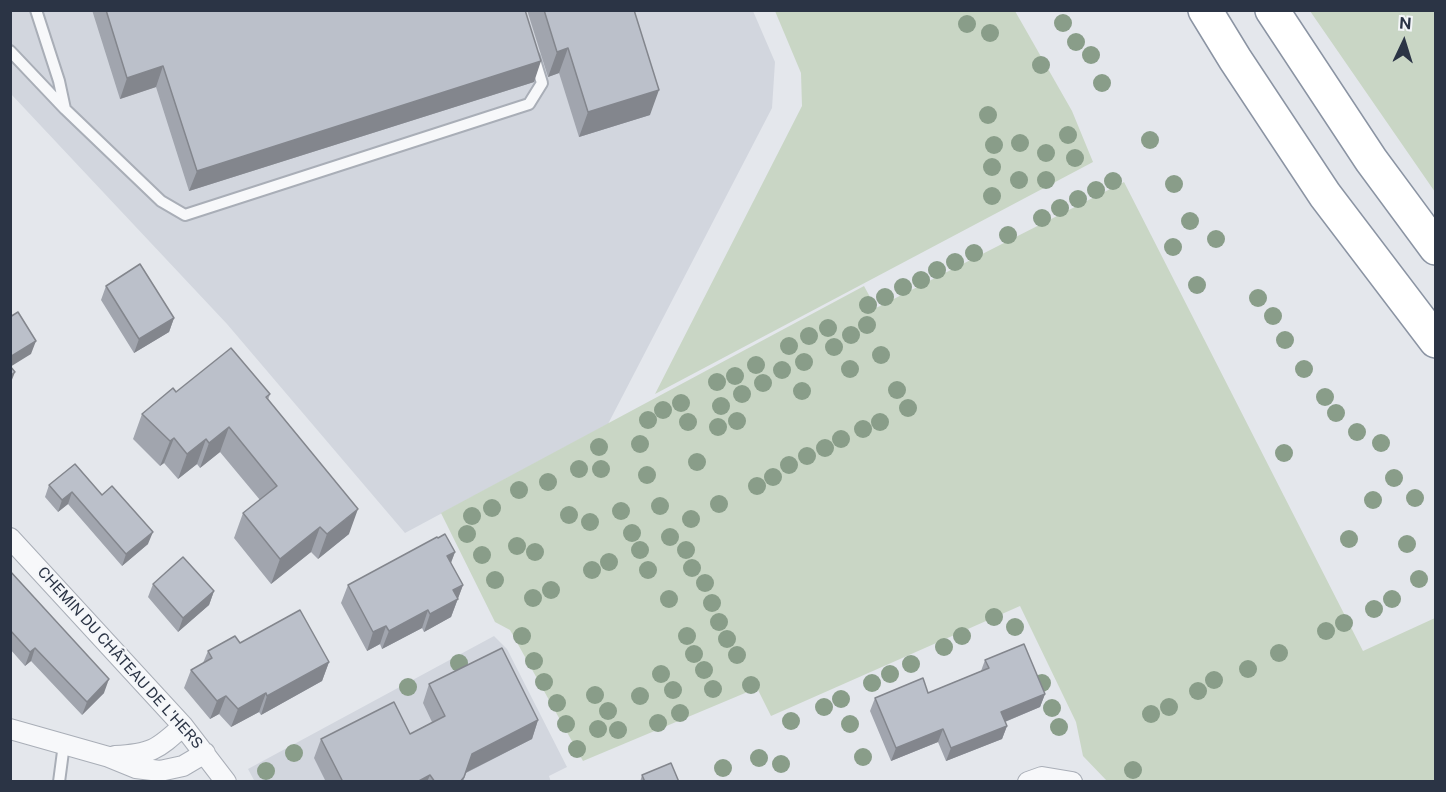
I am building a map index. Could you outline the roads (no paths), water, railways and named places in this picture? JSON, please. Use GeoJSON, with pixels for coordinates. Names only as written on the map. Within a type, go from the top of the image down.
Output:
{"type":"FeatureCollection","features":[{"type":"Feature","properties":{"kind":"highway"},"geometry":{"type":"LineString","coordinates":[[1205,10],[1325,195],[1436,341]]}},
{"type":"Feature","properties":{"kind":"highway"},"geometry":{"type":"LineString","coordinates":[[1272,10],[1364,150],[1436,248]]}},
{"type":"Feature","properties":{"kind":"street","name":"CHEMIN DU CHÂTEAU DE L'HERS"},"geometry":{"type":"LineString","coordinates":[[10,538],[183,726],[226,782]]}},
{"type":"Feature","properties":{"kind":"street"},"geometry":{"type":"LineString","coordinates":[[109,757],[140,755],[151,751],[183,726]]}},
{"type":"Feature","properties":{"kind":"street"},"geometry":{"type":"LineString","coordinates":[[10,729],[109,757],[136,768],[160,771],[183,766],[206,753]]}},
{"type":"Feature","properties":{"kind":"street"},"geometry":{"type":"LineString","coordinates":[[1028,782],[1042,777],[1072,782]]}},
{"type":"Feature","properties":{"kind":"lane"},"geometry":{"type":"LineString","coordinates":[[36,10],[59,81],[65,109]]}},
{"type":"Feature","properties":{"kind":"lane"},"geometry":{"type":"LineString","coordinates":[[10,51],[65,109],[162,201],[185,215],[529,104],[542,83],[529,42]]}},
{"type":"Feature","properties":{"kind":"lane"},"geometry":{"type":"LineString","coordinates":[[59,782],[64,744]]}}]}
